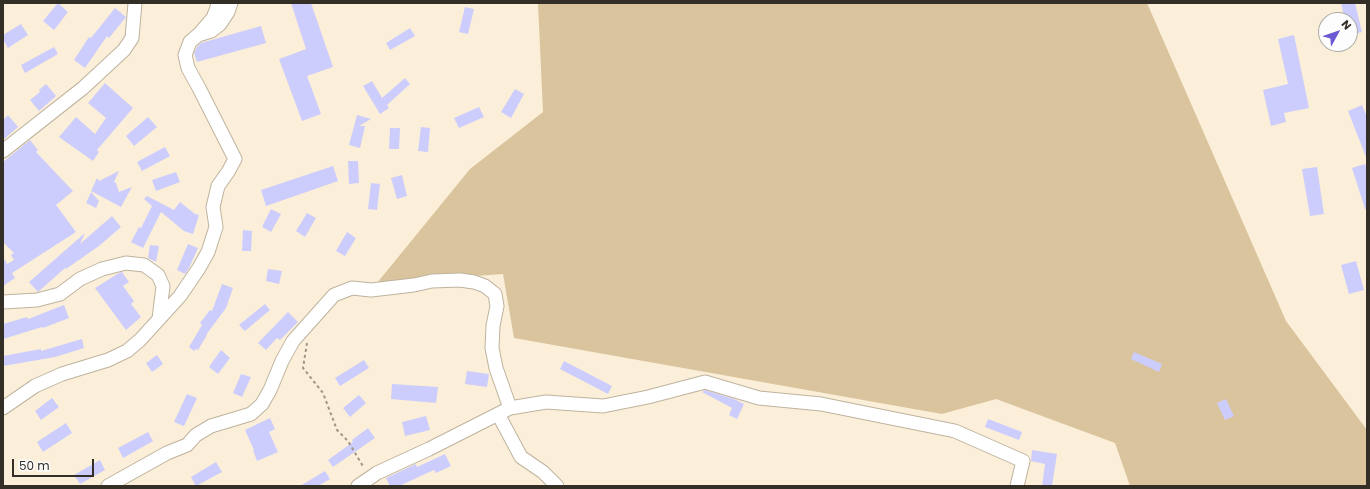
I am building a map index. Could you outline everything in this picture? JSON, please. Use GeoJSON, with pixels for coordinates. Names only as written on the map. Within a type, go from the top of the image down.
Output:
{"type":"FeatureCollection","features":[{"type":"Feature","properties":{"kind":"street"},"geometry":{"type":"LineString","coordinates":[[3,151],[83,88],[124,50],[132,38],[136,3]]}},
{"type":"Feature","properties":{"kind":"street"},"geometry":{"type":"LineString","coordinates":[[3,408],[35,386],[62,374],[108,360],[127,351],[140,340],[180,296],[208,252],[216,227],[213,207],[218,186],[235,159],[188,68],[185,55],[190,42],[213,18],[218,5],[217,3]]}},
{"type":"Feature","properties":{"kind":"street"},"geometry":{"type":"LineString","coordinates":[[198,35],[211,31],[220,24],[228,12],[231,3]]}},
{"type":"Feature","properties":{"kind":"street"},"geometry":{"type":"LineString","coordinates":[[3,302],[37,300],[60,294],[80,279],[102,269],[126,263],[144,265],[158,275],[163,286],[159,319]]}},
{"type":"Feature","properties":{"kind":"street"},"geometry":{"type":"LineString","coordinates":[[108,486],[167,453],[187,445],[196,435],[211,426],[251,414],[262,404],[293,341],[334,295],[352,288],[371,290],[414,285],[432,281],[460,280],[474,282],[485,286],[495,294],[497,306],[493,326],[492,348],[504,411],[521,457],[543,472],[557,486]]}},
{"type":"Feature","properties":{"kind":"street"},"geometry":{"type":"LineString","coordinates":[[358,486],[377,473],[429,450],[504,411],[546,402],[603,406],[705,382],[759,398],[821,404],[955,431],[1023,461],[1017,486]]}},
{"type":"Feature","properties":{"kind":"path"},"geometry":{"type":"LineString","coordinates":[[308,340],[304,368],[323,393],[336,430],[348,442],[369,478]]}},
{"type":"Feature","properties":{"kind":"shaded area"},"geometry":{"type":"Polygon","coordinates":[[[538,3],[1147,3],[1286,321],[1367,430],[1367,486],[1130,486],[1115,443],[996,399],[942,414],[514,338],[503,274],[377,283],[470,169],[543,112],[538,3]]]}},
{"type":"Feature","properties":{"kind":"building"},"geometry":{"type":"Polygon","coordinates":[[[58,3],[68,12],[54,30],[43,21],[58,3]]]}},
{"type":"Feature","properties":{"kind":"building"},"geometry":{"type":"Polygon","coordinates":[[[291,3],[311,3],[333,67],[307,76],[321,114],[302,121],[279,59],[306,49],[291,3]]]}},
{"type":"Feature","properties":{"kind":"building"},"geometry":{"type":"Polygon","coordinates":[[[1341,3],[1355,3],[1357,12],[1343,12],[1341,3]]]}},
{"type":"Feature","properties":{"kind":"building"},"geometry":{"type":"Polygon","coordinates":[[[465,7],[474,9],[468,34],[459,32],[465,7]]]}},
{"type":"Feature","properties":{"kind":"building"},"geometry":{"type":"Polygon","coordinates":[[[115,8],[126,17],[109,38],[107,36],[85,68],[74,60],[89,37],[91,38],[115,8]]]}},
{"type":"Feature","properties":{"kind":"building"},"geometry":{"type":"Polygon","coordinates":[[[1358,15],[1362,32],[1358,33],[1358,15]]]}},
{"type":"Feature","properties":{"kind":"building"},"geometry":{"type":"Polygon","coordinates":[[[21,24],[28,35],[8,48],[3,40],[3,35],[21,24]]]}},
{"type":"Feature","properties":{"kind":"building"},"geometry":{"type":"Polygon","coordinates":[[[261,26],[266,43],[197,62],[194,53],[201,43],[261,26]]]}},
{"type":"Feature","properties":{"kind":"building"},"geometry":{"type":"Polygon","coordinates":[[[410,28],[415,36],[390,50],[386,43],[410,28]]]}},
{"type":"Feature","properties":{"kind":"building"},"geometry":{"type":"Polygon","coordinates":[[[1294,35],[1309,108],[1284,113],[1286,122],[1271,126],[1263,90],[1288,84],[1278,39],[1294,35]]]}},
{"type":"Feature","properties":{"kind":"building"},"geometry":{"type":"Polygon","coordinates":[[[54,47],[58,54],[25,73],[21,65],[54,47]]]}},
{"type":"Feature","properties":{"kind":"building"},"geometry":{"type":"Polygon","coordinates":[[[405,78],[410,84],[387,105],[389,108],[380,114],[363,86],[372,81],[382,98],[405,78]]]}},
{"type":"Feature","properties":{"kind":"building"},"geometry":{"type":"Polygon","coordinates":[[[105,83],[133,108],[97,150],[99,152],[93,161],[59,137],[76,117],[95,134],[106,118],[88,103],[105,83]]]}},
{"type":"Feature","properties":{"kind":"building"},"geometry":{"type":"Polygon","coordinates":[[[46,84],[56,96],[39,111],[30,100],[40,92],[39,90],[46,84]]]}},
{"type":"Feature","properties":{"kind":"building"},"geometry":{"type":"Polygon","coordinates":[[[515,89],[524,94],[511,118],[501,112],[515,89]]]}},
{"type":"Feature","properties":{"kind":"building"},"geometry":{"type":"Polygon","coordinates":[[[1362,105],[1367,117],[1366,157],[1348,111],[1362,105]]]}},
{"type":"Feature","properties":{"kind":"building"},"geometry":{"type":"Polygon","coordinates":[[[479,107],[484,117],[459,128],[454,118],[479,107]]]}},
{"type":"Feature","properties":{"kind":"building"},"geometry":{"type":"Polygon","coordinates":[[[8,115],[18,127],[3,140],[3,120],[8,115]]]}},
{"type":"Feature","properties":{"kind":"building"},"geometry":{"type":"Polygon","coordinates":[[[357,115],[371,119],[359,126],[365,126],[360,148],[349,145],[357,115]]]}},
{"type":"Feature","properties":{"kind":"building"},"geometry":{"type":"Polygon","coordinates":[[[148,117],[157,127],[134,146],[126,136],[148,117]]]}},
{"type":"Feature","properties":{"kind":"building"},"geometry":{"type":"Polygon","coordinates":[[[421,127],[430,128],[428,152],[418,151],[421,127]]]}},
{"type":"Feature","properties":{"kind":"building"},"geometry":{"type":"Polygon","coordinates":[[[390,128],[400,128],[399,149],[389,149],[390,128]]]}},
{"type":"Feature","properties":{"kind":"building"},"geometry":{"type":"Polygon","coordinates":[[[30,140],[38,150],[36,152],[73,191],[56,205],[76,232],[12,273],[15,278],[3,286],[3,257],[7,264],[14,260],[11,255],[14,253],[3,242],[3,162],[30,140]]]}},
{"type":"Feature","properties":{"kind":"building"},"geometry":{"type":"Polygon","coordinates":[[[165,147],[170,156],[142,171],[137,162],[165,147]]]}},
{"type":"Feature","properties":{"kind":"building"},"geometry":{"type":"Polygon","coordinates":[[[348,161],[358,161],[359,183],[349,184],[348,161]]]}},
{"type":"Feature","properties":{"kind":"building"},"geometry":{"type":"Polygon","coordinates":[[[1365,164],[1367,170],[1367,209],[1365,209],[1352,168],[1365,164]]]}},
{"type":"Feature","properties":{"kind":"building"},"geometry":{"type":"Polygon","coordinates":[[[333,166],[338,181],[266,206],[261,190],[333,166]]]}},
{"type":"Feature","properties":{"kind":"building"},"geometry":{"type":"Polygon","coordinates":[[[1317,167],[1324,214],[1310,216],[1302,169],[1317,167]]]}},
{"type":"Feature","properties":{"kind":"building"},"geometry":{"type":"Polygon","coordinates":[[[119,171],[114,182],[116,183],[119,192],[132,187],[121,207],[91,191],[97,178],[99,181],[119,171]]]}},
{"type":"Feature","properties":{"kind":"building"},"geometry":{"type":"Polygon","coordinates":[[[176,172],[180,182],[156,191],[152,180],[176,172]]]}},
{"type":"Feature","properties":{"kind":"building"},"geometry":{"type":"Polygon","coordinates":[[[402,175],[407,196],[397,199],[391,178],[402,175]]]}},
{"type":"Feature","properties":{"kind":"building"},"geometry":{"type":"Polygon","coordinates":[[[371,183],[380,184],[377,210],[368,209],[371,183]]]}},
{"type":"Feature","properties":{"kind":"building"},"geometry":{"type":"Polygon","coordinates":[[[91,192],[99,201],[96,208],[86,203],[91,192]]]}},
{"type":"Feature","properties":{"kind":"building"},"geometry":{"type":"Polygon","coordinates":[[[147,196],[174,210],[180,202],[195,214],[199,215],[193,234],[184,231],[161,212],[143,248],[131,242],[139,227],[141,228],[152,206],[144,199],[147,196]]]}},
{"type":"Feature","properties":{"kind":"building"},"geometry":{"type":"Polygon","coordinates":[[[271,209],[281,214],[271,232],[262,227],[271,209]]]}},
{"type":"Feature","properties":{"kind":"building"},"geometry":{"type":"Polygon","coordinates":[[[307,213],[316,218],[305,237],[296,231],[307,213]]]}},
{"type":"Feature","properties":{"kind":"building"},"geometry":{"type":"Polygon","coordinates":[[[112,216],[121,227],[99,246],[66,269],[65,268],[38,292],[29,282],[85,233],[80,244],[112,216]]]}},
{"type":"Feature","properties":{"kind":"building"},"geometry":{"type":"Polygon","coordinates":[[[243,230],[252,231],[251,251],[242,251],[243,230]]]}},
{"type":"Feature","properties":{"kind":"building"},"geometry":{"type":"Polygon","coordinates":[[[347,232],[356,238],[345,256],[336,251],[347,232]]]}},
{"type":"Feature","properties":{"kind":"building"},"geometry":{"type":"Polygon","coordinates":[[[188,244],[198,248],[185,274],[177,270],[188,244]]]}},
{"type":"Feature","properties":{"kind":"building"},"geometry":{"type":"Polygon","coordinates":[[[150,245],[159,246],[156,262],[148,258],[150,245]]]}},
{"type":"Feature","properties":{"kind":"building"},"geometry":{"type":"Polygon","coordinates":[[[1356,261],[1364,290],[1349,294],[1341,265],[1356,261]]]}},
{"type":"Feature","properties":{"kind":"building"},"geometry":{"type":"Polygon","coordinates":[[[268,269],[282,271],[279,284],[266,281],[268,269]]]}},
{"type":"Feature","properties":{"kind":"building"},"geometry":{"type":"Polygon","coordinates":[[[122,272],[129,282],[123,286],[134,301],[131,304],[141,317],[126,330],[95,288],[122,272]]]}},
{"type":"Feature","properties":{"kind":"building"},"geometry":{"type":"Polygon","coordinates":[[[222,284],[233,288],[226,308],[206,335],[198,350],[196,349],[194,351],[189,347],[202,325],[200,323],[210,310],[212,311],[222,284]]]}},
{"type":"Feature","properties":{"kind":"building"},"geometry":{"type":"Polygon","coordinates":[[[265,304],[270,310],[245,331],[239,325],[265,304]]]}},
{"type":"Feature","properties":{"kind":"building"},"geometry":{"type":"Polygon","coordinates":[[[64,305],[69,318],[43,328],[42,327],[3,339],[3,324],[27,317],[28,319],[64,305]]]}},
{"type":"Feature","properties":{"kind":"building"},"geometry":{"type":"Polygon","coordinates":[[[288,312],[298,322],[280,340],[277,338],[266,350],[258,343],[288,312]]]}},
{"type":"Feature","properties":{"kind":"building"},"geometry":{"type":"Polygon","coordinates":[[[82,339],[84,348],[55,357],[3,366],[3,356],[41,349],[41,351],[82,339]]]}},
{"type":"Feature","properties":{"kind":"building"},"geometry":{"type":"Polygon","coordinates":[[[221,350],[230,358],[218,374],[209,367],[221,350]]]}},
{"type":"Feature","properties":{"kind":"building"},"geometry":{"type":"Polygon","coordinates":[[[1134,352],[1162,364],[1159,372],[1131,359],[1134,352]]]}},
{"type":"Feature","properties":{"kind":"building"},"geometry":{"type":"Polygon","coordinates":[[[157,355],[163,364],[152,372],[146,363],[157,355]]]}},
{"type":"Feature","properties":{"kind":"building"},"geometry":{"type":"Polygon","coordinates":[[[364,360],[369,368],[340,386],[335,378],[364,360]]]}},
{"type":"Feature","properties":{"kind":"building"},"geometry":{"type":"Polygon","coordinates":[[[564,361],[612,386],[608,394],[560,369],[564,361]]]}},
{"type":"Feature","properties":{"kind":"building"},"geometry":{"type":"Polygon","coordinates":[[[467,371],[489,374],[487,387],[465,384],[467,371]]]}},
{"type":"Feature","properties":{"kind":"building"},"geometry":{"type":"Polygon","coordinates":[[[241,374],[251,377],[242,397],[233,393],[241,374]]]}},
{"type":"Feature","properties":{"kind":"building"},"geometry":{"type":"Polygon","coordinates":[[[392,384],[438,387],[436,403],[391,399],[392,384]]]}},
{"type":"Feature","properties":{"kind":"building"},"geometry":{"type":"Polygon","coordinates":[[[705,390],[734,399],[744,404],[737,419],[729,415],[732,408],[702,392],[705,390]]]}},
{"type":"Feature","properties":{"kind":"building"},"geometry":{"type":"Polygon","coordinates":[[[187,394],[197,398],[184,426],[174,422],[187,394]]]}},
{"type":"Feature","properties":{"kind":"building"},"geometry":{"type":"Polygon","coordinates":[[[359,395],[366,403],[350,417],[343,408],[359,395]]]}},
{"type":"Feature","properties":{"kind":"building"},"geometry":{"type":"Polygon","coordinates":[[[52,398],[59,407],[41,420],[35,411],[52,398]]]}},
{"type":"Feature","properties":{"kind":"building"},"geometry":{"type":"Polygon","coordinates":[[[1226,399],[1234,416],[1225,420],[1217,403],[1226,399]]]}},
{"type":"Feature","properties":{"kind":"building"},"geometry":{"type":"Polygon","coordinates":[[[426,416],[430,430],[405,436],[402,422],[426,416]]]}},
{"type":"Feature","properties":{"kind":"building"},"geometry":{"type":"Polygon","coordinates":[[[270,418],[275,429],[269,432],[278,452],[257,461],[245,430],[270,418]]]}},
{"type":"Feature","properties":{"kind":"building"},"geometry":{"type":"Polygon","coordinates":[[[988,419],[1022,432],[1019,440],[985,427],[988,419]]]}},
{"type":"Feature","properties":{"kind":"building"},"geometry":{"type":"Polygon","coordinates":[[[66,423],[72,433],[43,452],[37,442],[66,423]]]}},
{"type":"Feature","properties":{"kind":"building"},"geometry":{"type":"Polygon","coordinates":[[[368,428],[375,438],[333,467],[328,460],[353,442],[352,440],[368,428]]]}},
{"type":"Feature","properties":{"kind":"building"},"geometry":{"type":"Polygon","coordinates":[[[148,432],[153,441],[123,458],[118,448],[148,432]]]}},
{"type":"Feature","properties":{"kind":"building"},"geometry":{"type":"Polygon","coordinates":[[[1032,450],[1057,454],[1052,486],[1042,486],[1045,464],[1031,461],[1032,450]]]}},
{"type":"Feature","properties":{"kind":"building"},"geometry":{"type":"Polygon","coordinates":[[[445,454],[451,466],[436,473],[434,470],[399,486],[390,486],[386,478],[416,464],[417,467],[445,454]]]}},
{"type":"Feature","properties":{"kind":"building"},"geometry":{"type":"Polygon","coordinates":[[[100,460],[105,470],[80,484],[74,475],[100,460]]]}},
{"type":"Feature","properties":{"kind":"building"},"geometry":{"type":"Polygon","coordinates":[[[216,462],[222,472],[196,486],[191,477],[216,462]]]}},
{"type":"Feature","properties":{"kind":"building"},"geometry":{"type":"Polygon","coordinates":[[[325,471],[330,479],[318,486],[300,486],[325,471]]]}}]}
